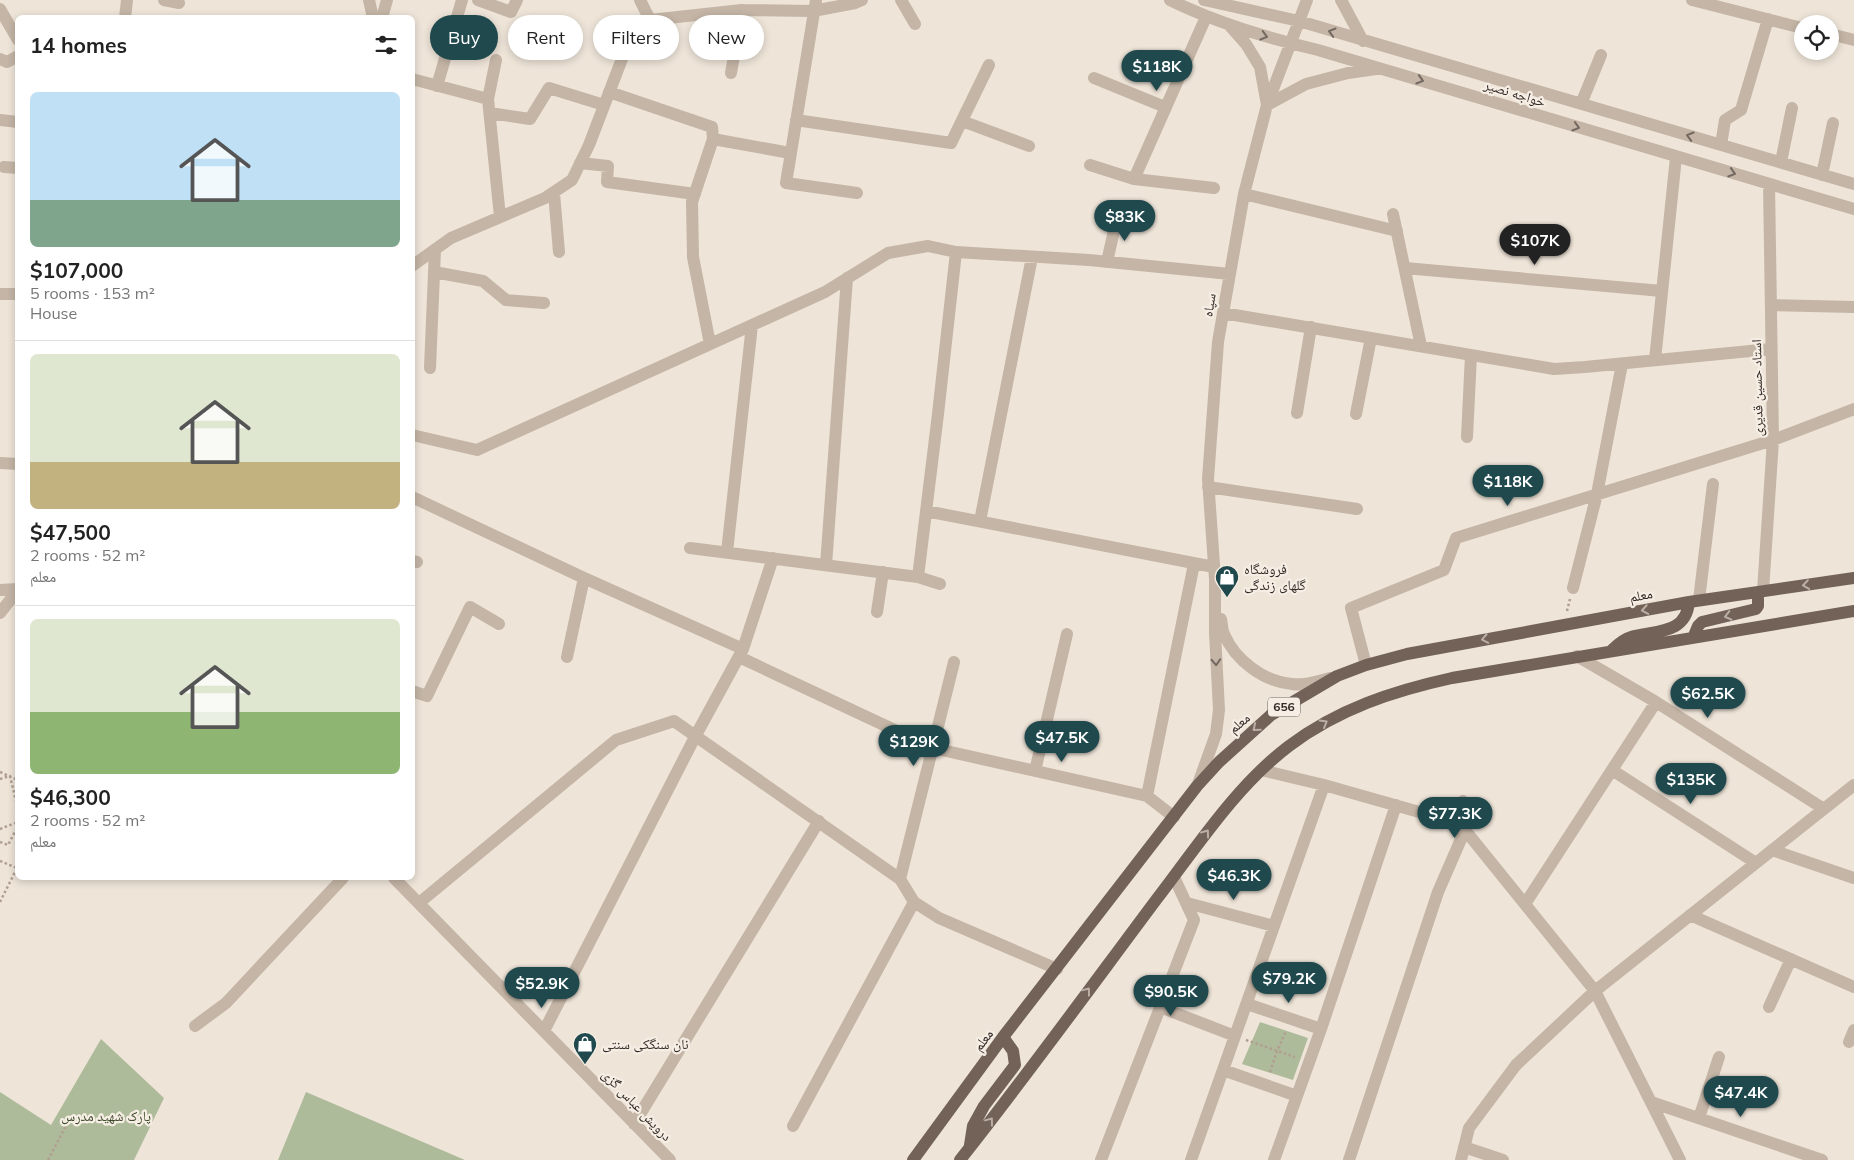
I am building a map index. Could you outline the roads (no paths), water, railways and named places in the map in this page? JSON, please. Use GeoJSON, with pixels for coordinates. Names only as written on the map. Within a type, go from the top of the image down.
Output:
{"type":"FeatureCollection","features":[{"type":"Feature","properties":{"kind":"main road","name":"معلم"},"geometry":{"type":"LineString","coordinates":[[913,1160],[1003,1037],[1197,786],[1219,762],[1271,715],[1337,676],[1366,664],[1407,654],[1694,601],[1854,578]]}},
{"type":"Feature","properties":{"kind":"main road"},"geometry":{"type":"LineString","coordinates":[[1693,638],[1698,626],[1702,622],[1756,609],[1760,592]]}},
{"type":"Feature","properties":{"kind":"main road"},"geometry":{"type":"LineString","coordinates":[[1610,652],[1620,642],[1630,637],[1670,629],[1682,621],[1694,601]]}},
{"type":"Feature","properties":{"kind":"main road","name":"656"},"geometry":{"type":"LineString","coordinates":[[960,1160],[1212,825],[1260,770],[1289,746],[1323,723],[1388,694],[1452,678],[1854,611]]}},
{"type":"Feature","properties":{"kind":"main road"},"geometry":{"type":"LineString","coordinates":[[970,1148],[973,1126],[984,1106],[1015,1065],[1012,1050],[1003,1037]]}},
{"type":"Feature","properties":{"kind":"street"},"geometry":{"type":"LineString","coordinates":[[125,15],[127,0]]}},
{"type":"Feature","properties":{"kind":"street"},"geometry":{"type":"LineString","coordinates":[[164,0],[178,3]]}},
{"type":"Feature","properties":{"kind":"street"},"geometry":{"type":"LineString","coordinates":[[370,0],[372,15]]}},
{"type":"Feature","properties":{"kind":"street"},"geometry":{"type":"LineString","coordinates":[[383,15],[387,0]]}},
{"type":"Feature","properties":{"kind":"street"},"geometry":{"type":"LineString","coordinates":[[437,86],[462,0]]}},
{"type":"Feature","properties":{"kind":"street"},"geometry":{"type":"LineString","coordinates":[[478,0],[511,12],[517,0]]}},
{"type":"Feature","properties":{"kind":"street"},"geometry":{"type":"LineString","coordinates":[[640,0],[648,15]]}},
{"type":"Feature","properties":{"kind":"street"},"geometry":{"type":"LineString","coordinates":[[714,0],[720,12]]}},
{"type":"Feature","properties":{"kind":"street"},"geometry":{"type":"LineString","coordinates":[[679,17],[742,10],[855,3],[862,0]]}},
{"type":"Feature","properties":{"kind":"street"},"geometry":{"type":"LineString","coordinates":[[901,0],[915,24]]}},
{"type":"Feature","properties":{"kind":"street","name":"خواجه نصیر"},"geometry":{"type":"LineString","coordinates":[[1170,0],[1230,26],[1380,68],[1854,209]]}},
{"type":"Feature","properties":{"kind":"street","name":"خواجه نصیر"},"geometry":{"type":"LineString","coordinates":[[1204,0],[1299,21],[1854,184]]}},
{"type":"Feature","properties":{"kind":"street"},"geometry":{"type":"LineString","coordinates":[[1232,6],[1246,0]]}},
{"type":"Feature","properties":{"kind":"street","name":"سپاه"},"geometry":{"type":"LineString","coordinates":[[1215,573],[1208,487],[1218,342],[1244,194],[1267,105],[1292,44],[1307,0]]}},
{"type":"Feature","properties":{"kind":"street"},"geometry":{"type":"LineString","coordinates":[[1341,0],[1363,41]]}},
{"type":"Feature","properties":{"kind":"street"},"geometry":{"type":"LineString","coordinates":[[1692,0],[1794,26]]}},
{"type":"Feature","properties":{"kind":"street"},"geometry":{"type":"LineString","coordinates":[[815,5],[786,183],[857,193]]}},
{"type":"Feature","properties":{"kind":"street"},"geometry":{"type":"LineString","coordinates":[[0,9],[15,35]]}},
{"type":"Feature","properties":{"kind":"street"},"geometry":{"type":"LineString","coordinates":[[731,73],[742,10]]}},
{"type":"Feature","properties":{"kind":"street"},"geometry":{"type":"LineString","coordinates":[[1134,178],[1206,17]]}},
{"type":"Feature","properties":{"kind":"street"},"geometry":{"type":"LineString","coordinates":[[1721,145],[1725,120],[1741,110],[1768,19]]}},
{"type":"Feature","properties":{"kind":"street"},"geometry":{"type":"LineString","coordinates":[[1230,26],[1246,44],[1260,67],[1267,105],[1306,84],[1348,73],[1380,68]]}},
{"type":"Feature","properties":{"kind":"street"},"geometry":{"type":"LineString","coordinates":[[1839,36],[1854,40]]}},
{"type":"Feature","properties":{"kind":"street"},"geometry":{"type":"LineString","coordinates":[[1581,104],[1601,55]]}},
{"type":"Feature","properties":{"kind":"street"},"geometry":{"type":"LineString","coordinates":[[0,59],[7,62],[15,58]]}},
{"type":"Feature","properties":{"kind":"street"},"geometry":{"type":"LineString","coordinates":[[496,60],[488,99],[500,217]]}},
{"type":"Feature","properties":{"kind":"street"},"geometry":{"type":"LineString","coordinates":[[415,264],[451,238],[545,198],[572,180],[621,60]]}},
{"type":"Feature","properties":{"kind":"street"},"geometry":{"type":"LineString","coordinates":[[796,120],[951,143],[989,66]]}},
{"type":"Feature","properties":{"kind":"street"},"geometry":{"type":"LineString","coordinates":[[1094,78],[1165,107]]}},
{"type":"Feature","properties":{"kind":"street"},"geometry":{"type":"LineString","coordinates":[[415,80],[488,99]]}},
{"type":"Feature","properties":{"kind":"street"},"geometry":{"type":"LineString","coordinates":[[490,113],[530,119],[549,88],[604,105]]}},
{"type":"Feature","properties":{"kind":"street"},"geometry":{"type":"LineString","coordinates":[[609,92],[712,126],[713,139],[692,202],[694,257],[710,344]]}},
{"type":"Feature","properties":{"kind":"street"},"geometry":{"type":"LineString","coordinates":[[1537,115],[1544,94]]}},
{"type":"Feature","properties":{"kind":"street"},"geometry":{"type":"LineString","coordinates":[[1781,162],[1792,108]]}},
{"type":"Feature","properties":{"kind":"street"},"geometry":{"type":"LineString","coordinates":[[0,120],[15,122]]}},
{"type":"Feature","properties":{"kind":"street"},"geometry":{"type":"LineString","coordinates":[[962,122],[1029,146]]}},
{"type":"Feature","properties":{"kind":"street"},"geometry":{"type":"LineString","coordinates":[[1822,174],[1833,123]]}},
{"type":"Feature","properties":{"kind":"street"},"geometry":{"type":"LineString","coordinates":[[713,139],[790,153]]}},
{"type":"Feature","properties":{"kind":"street"},"geometry":{"type":"LineString","coordinates":[[1655,360],[1676,157]]}},
{"type":"Feature","properties":{"kind":"street"},"geometry":{"type":"LineString","coordinates":[[580,163],[608,166],[606,182],[695,194]]}},
{"type":"Feature","properties":{"kind":"street"},"geometry":{"type":"LineString","coordinates":[[1090,166],[1134,178],[1214,188]]}},
{"type":"Feature","properties":{"kind":"street"},"geometry":{"type":"LineString","coordinates":[[4,167],[15,168]]}},
{"type":"Feature","properties":{"kind":"street","name":"استاد حسین قدیری"},"geometry":{"type":"LineString","coordinates":[[1760,592],[1773,440],[1769,184]]}},
{"type":"Feature","properties":{"kind":"street"},"geometry":{"type":"LineString","coordinates":[[554,192],[559,252]]}},
{"type":"Feature","properties":{"kind":"street"},"geometry":{"type":"LineString","coordinates":[[1244,194],[1396,231]]}},
{"type":"Feature","properties":{"kind":"street"},"geometry":{"type":"LineString","coordinates":[[1393,214],[1421,346]]}},
{"type":"Feature","properties":{"kind":"street"},"geometry":{"type":"LineString","coordinates":[[1107,262],[1117,217]]}},
{"type":"Feature","properties":{"kind":"street"},"geometry":{"type":"LineString","coordinates":[[415,436],[477,450],[826,292],[888,252],[928,246],[956,252],[1107,262],[1230,274]]}},
{"type":"Feature","properties":{"kind":"street"},"geometry":{"type":"LineString","coordinates":[[430,368],[435,250]]}},
{"type":"Feature","properties":{"kind":"street"},"geometry":{"type":"LineString","coordinates":[[918,577],[956,252]]}},
{"type":"Feature","properties":{"kind":"street"},"geometry":{"type":"LineString","coordinates":[[980,521],[1032,257]]}},
{"type":"Feature","properties":{"kind":"street"},"geometry":{"type":"LineString","coordinates":[[1405,268],[1662,291]]}},
{"type":"Feature","properties":{"kind":"street"},"geometry":{"type":"LineString","coordinates":[[434,272],[483,281],[506,300],[544,303]]}},
{"type":"Feature","properties":{"kind":"street"},"geometry":{"type":"LineString","coordinates":[[826,565],[847,278]]}},
{"type":"Feature","properties":{"kind":"street"},"geometry":{"type":"LineString","coordinates":[[0,294],[15,294]]}},
{"type":"Feature","properties":{"kind":"street"},"geometry":{"type":"LineString","coordinates":[[1770,305],[1854,307]]}},
{"type":"Feature","properties":{"kind":"street"},"geometry":{"type":"LineString","coordinates":[[1223,313],[1554,368],[1622,364],[1771,349]]}},
{"type":"Feature","properties":{"kind":"street"},"geometry":{"type":"LineString","coordinates":[[727,552],[752,325]]}},
{"type":"Feature","properties":{"kind":"street"},"geometry":{"type":"LineString","coordinates":[[1297,414],[1311,327]]}},
{"type":"Feature","properties":{"kind":"street"},"geometry":{"type":"LineString","coordinates":[[1356,414],[1370,338]]}},
{"type":"Feature","properties":{"kind":"street"},"geometry":{"type":"LineString","coordinates":[[1468,437],[1471,355]]}},
{"type":"Feature","properties":{"kind":"street"},"geometry":{"type":"LineString","coordinates":[[1573,588],[1598,494],[1622,364]]}},
{"type":"Feature","properties":{"kind":"street"},"geometry":{"type":"LineString","coordinates":[[1366,664],[1351,608],[1444,570],[1456,538],[1773,440],[1854,409]]}},
{"type":"Feature","properties":{"kind":"street"},"geometry":{"type":"LineString","coordinates":[[0,463],[15,464]]}},
{"type":"Feature","properties":{"kind":"street"},"geometry":{"type":"LineString","coordinates":[[1694,601],[1713,484]]}},
{"type":"Feature","properties":{"kind":"street"},"geometry":{"type":"LineString","coordinates":[[1208,487],[1357,509]]}},
{"type":"Feature","properties":{"kind":"street"},"geometry":{"type":"LineString","coordinates":[[415,498],[741,653],[933,748],[1147,796],[1174,817]]}},
{"type":"Feature","properties":{"kind":"street"},"geometry":{"type":"LineString","coordinates":[[926,511],[1194,564],[1215,573]]}},
{"type":"Feature","properties":{"kind":"street"},"geometry":{"type":"LineString","coordinates":[[690,548],[918,577],[940,584]]}},
{"type":"Feature","properties":{"kind":"street"},"geometry":{"type":"LineString","coordinates":[[544,1031],[696,735],[741,653],[773,558]]}},
{"type":"Feature","properties":{"kind":"street"},"geometry":{"type":"LineString","coordinates":[[1147,796],[1194,564]]}},
{"type":"Feature","properties":{"kind":"street"},"geometry":{"type":"LineString","coordinates":[[877,612],[883,572]]}},
{"type":"Feature","properties":{"kind":"street"},"geometry":{"type":"LineString","coordinates":[[1215,573],[1224,633],[1234,651],[1250,668],[1270,679],[1292,684],[1309,684],[1337,676]]}},
{"type":"Feature","properties":{"kind":"street"},"geometry":{"type":"LineString","coordinates":[[1197,786],[1216,734],[1219,710],[1215,633],[1215,573]]}},
{"type":"Feature","properties":{"kind":"street"},"geometry":{"type":"LineString","coordinates":[[567,657],[584,578]]}},
{"type":"Feature","properties":{"kind":"street"},"geometry":{"type":"LineString","coordinates":[[0,590],[15,590]]}},
{"type":"Feature","properties":{"kind":"street"},"geometry":{"type":"LineString","coordinates":[[0,613],[15,594]]}},
{"type":"Feature","properties":{"kind":"street"},"geometry":{"type":"LineString","coordinates":[[415,692],[427,696],[470,607],[499,624]]}},
{"type":"Feature","properties":{"kind":"street"},"geometry":{"type":"LineString","coordinates":[[1034,771],[1067,634]]}},
{"type":"Feature","properties":{"kind":"street"},"geometry":{"type":"LineString","coordinates":[[1577,656],[1656,702],[1824,809]]}},
{"type":"Feature","properties":{"kind":"street"},"geometry":{"type":"LineString","coordinates":[[900,878],[954,662]]}},
{"type":"Feature","properties":{"kind":"street"},"geometry":{"type":"LineString","coordinates":[[1525,904],[1656,702]]}},
{"type":"Feature","properties":{"kind":"street"},"geometry":{"type":"LineString","coordinates":[[419,904],[616,740],[674,721],[900,878],[914,902],[939,918],[1057,969]]}},
{"type":"Feature","properties":{"kind":"street"},"geometry":{"type":"LineString","coordinates":[[1260,770],[1396,805],[1461,826],[1595,991],[1680,1160]]}},
{"type":"Feature","properties":{"kind":"street"},"geometry":{"type":"LineString","coordinates":[[1612,770],[1756,863]]}},
{"type":"Feature","properties":{"kind":"street"},"geometry":{"type":"LineString","coordinates":[[1190,1160],[1324,785]]}},
{"type":"Feature","properties":{"kind":"street"},"geometry":{"type":"LineString","coordinates":[[1461,1160],[1469,1128],[1516,1065],[1595,991],[1854,785]]}},
{"type":"Feature","properties":{"kind":"street"},"geometry":{"type":"LineString","coordinates":[[1349,1160],[1461,826],[1464,801]]}},
{"type":"Feature","properties":{"kind":"street"},"geometry":{"type":"LineString","coordinates":[[1274,1160],[1322,1029],[1396,805]]}},
{"type":"Feature","properties":{"kind":"street"},"geometry":{"type":"LineString","coordinates":[[634,1124],[819,822]]}},
{"type":"Feature","properties":{"kind":"street"},"geometry":{"type":"LineString","coordinates":[[1772,850],[1854,878]]}},
{"type":"Feature","properties":{"kind":"street"},"geometry":{"type":"LineString","coordinates":[[1101,1160],[1194,920],[1174,877]]}},
{"type":"Feature","properties":{"kind":"street"},"geometry":{"type":"LineString","coordinates":[[195,1026],[226,1003],[342,880]]}},
{"type":"Feature","properties":{"kind":"street","name":"درویش عباس گزی"},"geometry":{"type":"LineString","coordinates":[[396,880],[670,1160]]}},
{"type":"Feature","properties":{"kind":"street"},"geometry":{"type":"LineString","coordinates":[[793,1126],[914,902]]}},
{"type":"Feature","properties":{"kind":"street"},"geometry":{"type":"LineString","coordinates":[[1187,903],[1274,926]]}},
{"type":"Feature","properties":{"kind":"street"},"geometry":{"type":"LineString","coordinates":[[1690,915],[1854,987]]}},
{"type":"Feature","properties":{"kind":"street"},"geometry":{"type":"LineString","coordinates":[[1769,1007],[1791,959]]}},
{"type":"Feature","properties":{"kind":"street"},"geometry":{"type":"LineString","coordinates":[[1247,1004],[1322,1029]]}},
{"type":"Feature","properties":{"kind":"street"},"geometry":{"type":"LineString","coordinates":[[1160,1007],[1235,1036]]}},
{"type":"Feature","properties":{"kind":"street"},"geometry":{"type":"LineString","coordinates":[[1699,1118],[1719,1056]]}},
{"type":"Feature","properties":{"kind":"street"},"geometry":{"type":"LineString","coordinates":[[1223,1070],[1297,1096]]}},
{"type":"Feature","properties":{"kind":"street"},"geometry":{"type":"LineString","coordinates":[[1651,1102],[1822,1160]]}},
{"type":"Feature","properties":{"kind":"street"},"geometry":{"type":"LineString","coordinates":[[1464,1147],[1503,1160]]}},
{"type":"Feature","properties":{"kind":"place","name":"فروشگاه گلهای زندگی"},"geometry":{"type":"Point","coordinates":[1227,598]}},
{"type":"Feature","properties":{"kind":"place","name":"نان سنگکی سنتی"},"geometry":{"type":"Point","coordinates":[585,1065]}},
{"type":"Feature","properties":{"kind":"park label","name":"پارک شهید مدرس"},"geometry":{"type":"Point","coordinates":[106,1116]}}]}
